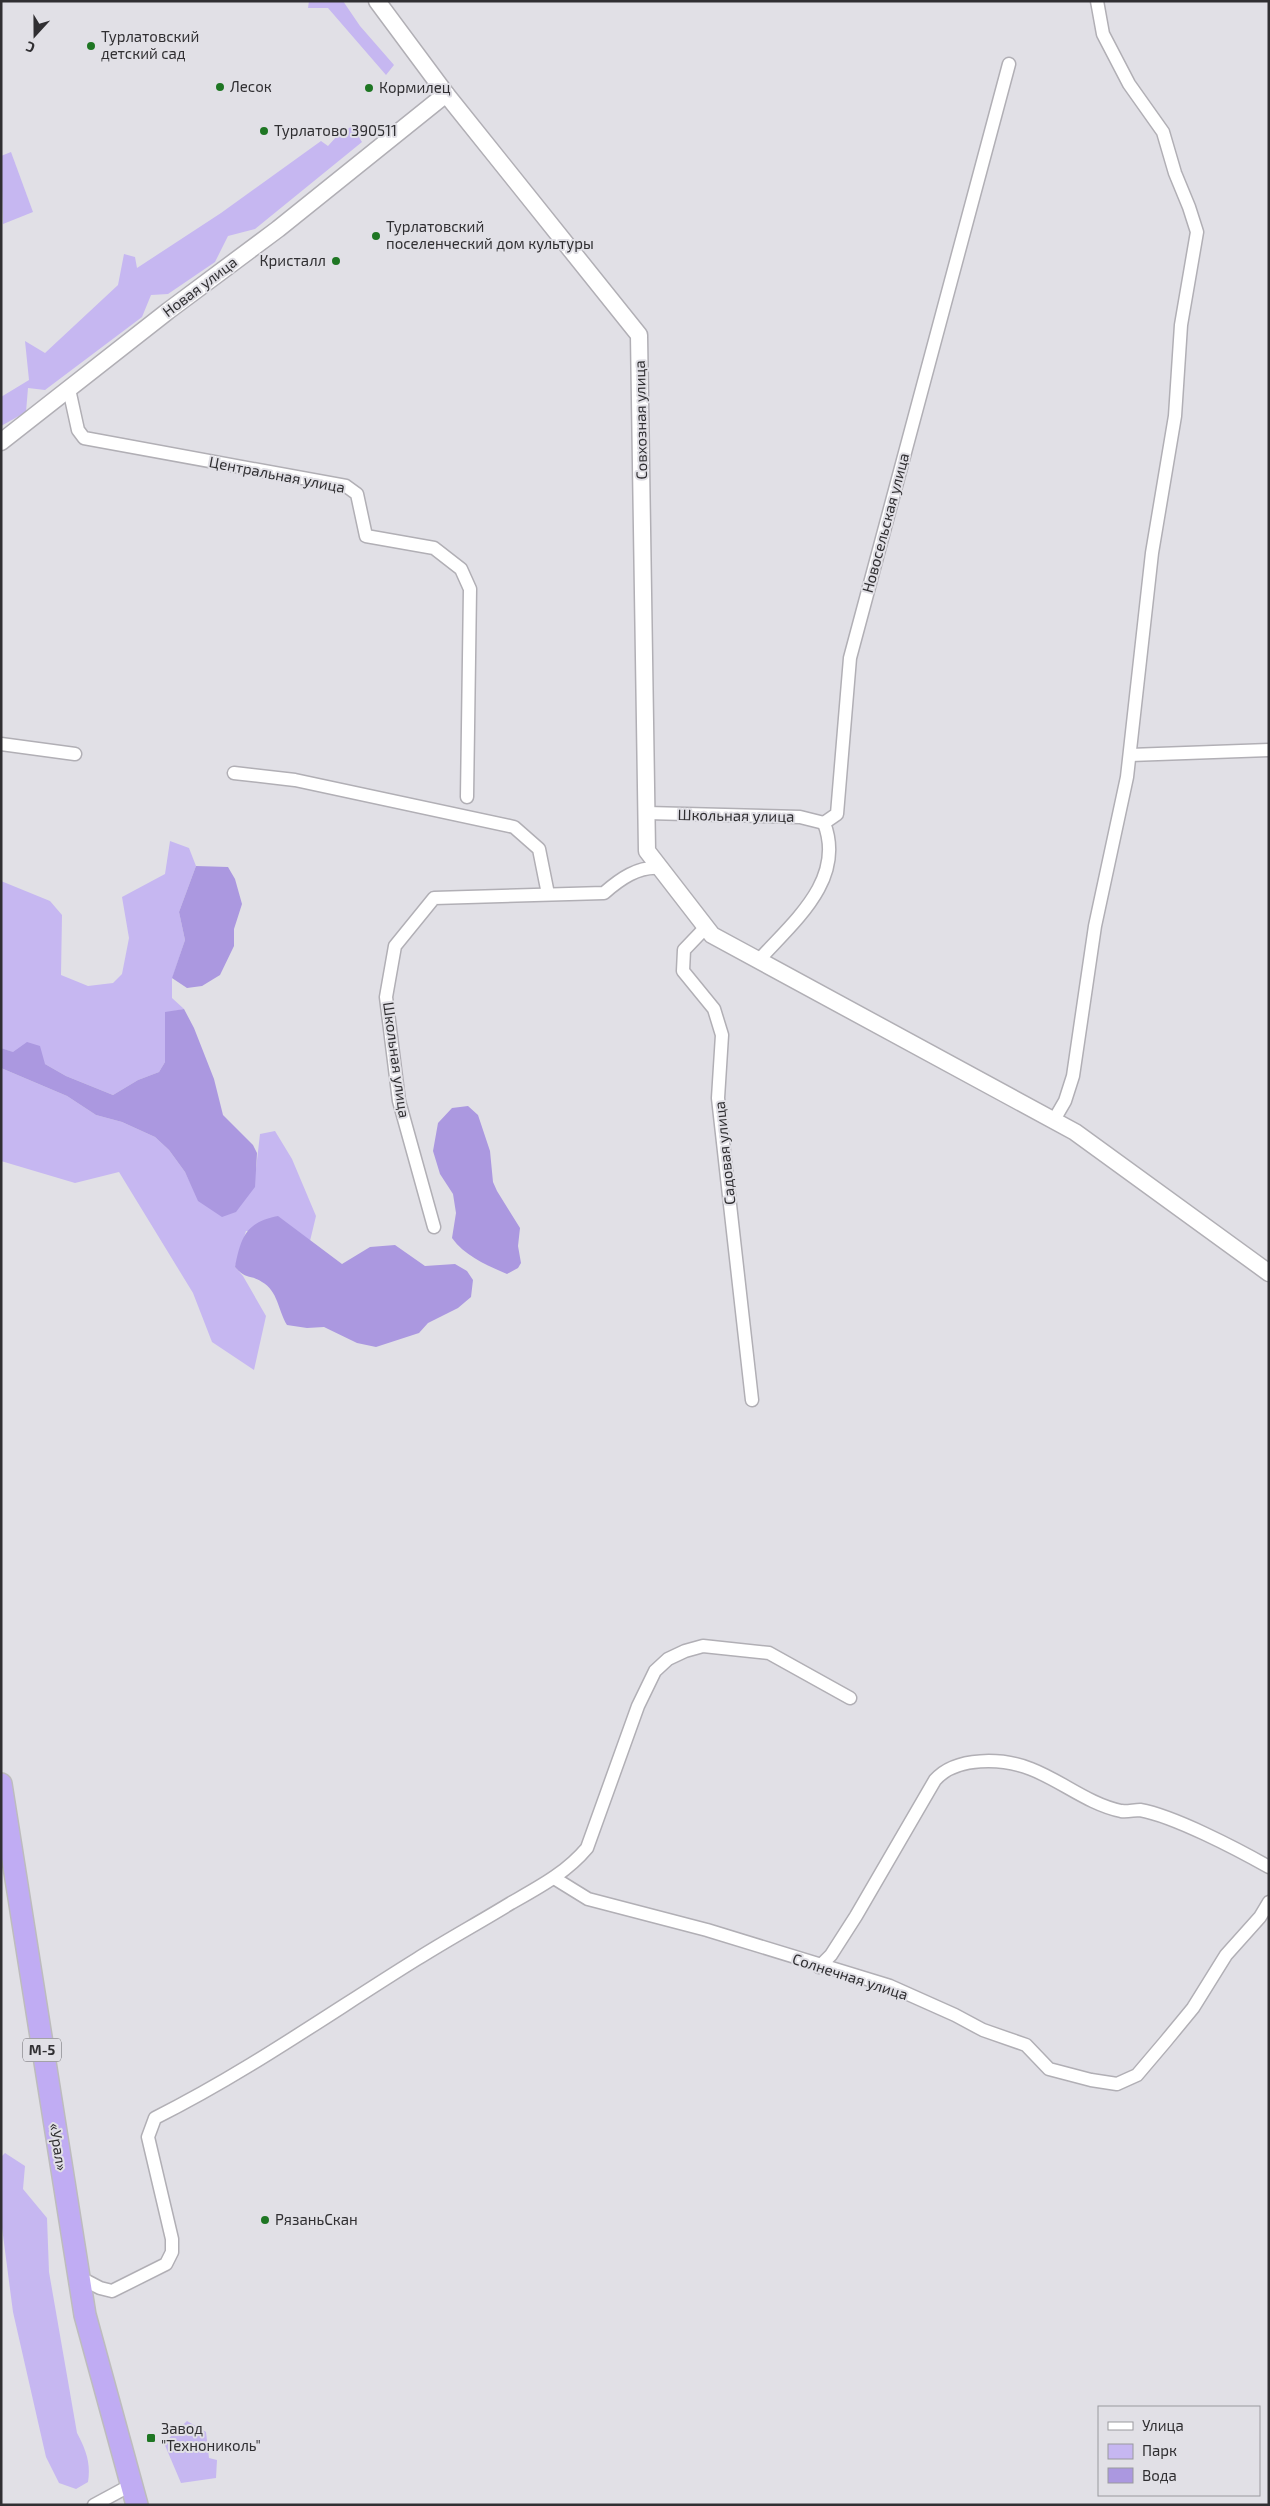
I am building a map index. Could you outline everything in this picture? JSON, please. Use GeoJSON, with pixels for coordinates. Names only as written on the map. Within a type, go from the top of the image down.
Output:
{"type":"FeatureCollection","features":[{"type":"Feature","properties":{"kind":"highway","name":"«Урал»"},"geometry":{"type":"LineString","coordinates":[[1,1784],[85,2315],[134,2495]]}},
{"type":"Feature","properties":{"kind":"street","name":"Совхозная улица"},"geometry":{"type":"LineString","coordinates":[[377,1],[446,94],[639,335],[647,851],[712,935],[1075,1132],[1269,1273]]}},
{"type":"Feature","properties":{"kind":"street"},"geometry":{"type":"LineString","coordinates":[[1054,1120],[1065,1101],[1072,1076],[1095,926],[1127,778],[1152,552],[1175,416],[1181,325],[1197,232],[1189,206],[1175,173],[1163,132],[1129,84],[1103,34],[1097,1]]}},
{"type":"Feature","properties":{"kind":"street","name":"Новосельская улица"},"geometry":{"type":"LineString","coordinates":[[824,823],[837,814],[850,658],[1008,64]]}},
{"type":"Feature","properties":{"kind":"street","name":"Новая улица"},"geometry":{"type":"LineString","coordinates":[[1,442],[168,311],[278,229],[446,94]]}},
{"type":"Feature","properties":{"kind":"street","name":"Центральная улица"},"geometry":{"type":"LineString","coordinates":[[70,389],[78,430],[84,438],[346,486],[357,494],[366,536],[434,548],[461,569],[470,589],[467,797]]}},
{"type":"Feature","properties":{"kind":"street"},"geometry":{"type":"LineString","coordinates":[[1,744],[75,754]]}},
{"type":"Feature","properties":{"kind":"street"},"geometry":{"type":"LineString","coordinates":[[1130,755],[1269,750]]}},
{"type":"Feature","properties":{"kind":"street"},"geometry":{"type":"LineString","coordinates":[[234,773],[294,780],[514,827],[539,849],[548,894]]}},
{"type":"Feature","properties":{"kind":"street","name":"Школьная улица"},"geometry":{"type":"LineString","coordinates":[[647,814],[800,817],[824,823]]}},
{"type":"Feature","properties":{"kind":"street"},"geometry":{"type":"LineString","coordinates":[[759,960],[818,894],[829,862],[831,844],[824,823]]}},
{"type":"Feature","properties":{"kind":"street","name":"Школьная улица"},"geometry":{"type":"LineString","coordinates":[[434,1227],[399,1100],[386,997],[395,946],[434,898],[604,893],[622,877],[651,867],[660,868]]}},
{"type":"Feature","properties":{"kind":"street","name":"Садовая улица"},"geometry":{"type":"LineString","coordinates":[[706,928],[684,950],[683,971],[714,1009],[722,1035],[718,1098],[752,1400]]}},
{"type":"Feature","properties":{"kind":"street"},"geometry":{"type":"LineString","coordinates":[[79,2277],[100,2288],[112,2290],[166,2264],[172,2252],[172,2239],[148,2137],[155,2118],[239,2073],[417,1959],[554,1878],[575,1862],[587,1848],[638,1706],[655,1671],[668,1659],[684,1651],[703,1646],[769,1653],[850,1698]]}},
{"type":"Feature","properties":{"kind":"street"},"geometry":{"type":"LineString","coordinates":[[819,1966],[831,1955],[856,1916],[935,1780],[944,1770],[954,1766],[985,1760],[1030,1768],[1092,1801],[1122,1812],[1139,1810],[1171,1820],[1269,1867]]}},
{"type":"Feature","properties":{"kind":"street","name":"Солнечная улица"},"geometry":{"type":"LineString","coordinates":[[554,1878],[588,1899],[706,1930],[819,1966],[890,1986],[955,2015],[982,2030],[1026,2045],[1050,2069],[1090,2080],[1118,2084],[1137,2075],[1194,2008],[1226,1955],[1260,1917],[1269,1902]]}},
{"type":"Feature","properties":{"kind":"street"},"geometry":{"type":"LineString","coordinates":[[94,2505],[134,2495]]}},
{"type":"Feature","properties":{"kind":"green space"},"geometry":{"type":"Polygon","coordinates":[[[309,1],[343,1],[360,26],[394,65],[386,75],[328,8],[308,8],[309,1]]]}},
{"type":"Feature","properties":{"kind":"green space"},"geometry":{"type":"Polygon","coordinates":[[[352,126],[362,142],[255,229],[228,236],[215,262],[168,294],[151,295],[142,317],[45,390],[28,388],[26,412],[1,426],[1,397],[29,380],[25,341],[45,353],[118,285],[124,254],[135,257],[137,268],[221,213],[321,141],[328,146],[337,136],[352,126]]]}},
{"type":"Feature","properties":{"kind":"green space"},"geometry":{"type":"Polygon","coordinates":[[[11,152],[33,212],[3,224],[1,156],[11,152]]]}},
{"type":"Feature","properties":{"kind":"green space"},"geometry":{"type":"Polygon","coordinates":[[[170,841],[189,848],[196,866],[179,912],[185,940],[172,979],[172,998],[184,1009],[165,1013],[165,1062],[159,1072],[138,1080],[113,1095],[66,1076],[45,1064],[1,1048],[1,881],[50,901],[62,915],[61,975],[88,986],[113,983],[122,974],[129,938],[122,897],[165,874],[170,841]]]}},
{"type":"Feature","properties":{"kind":"green space"},"geometry":{"type":"Polygon","coordinates":[[[1,1068],[67,1096],[96,1115],[122,1122],[155,1137],[169,1150],[185,1172],[199,1201],[256,1169],[260,1134],[275,1131],[292,1159],[316,1216],[310,1241],[296,1231],[246,1231],[235,1267],[243,1276],[266,1316],[254,1370],[212,1342],[193,1293],[119,1172],[75,1183],[1,1161],[1,1068]]]}},
{"type":"Feature","properties":{"kind":"green space"},"geometry":{"type":"Polygon","coordinates":[[[5,2153],[25,2166],[23,2189],[47,2218],[49,2272],[77,2433],[88,2463],[88,2482],[76,2489],[59,2483],[46,2457],[13,2312],[1,2220],[1,2157],[5,2153]]]}},
{"type":"Feature","properties":{"kind":"green space"},"geometry":{"type":"Polygon","coordinates":[[[187,2421],[206,2432],[209,2458],[217,2460],[216,2478],[181,2483],[164,2443],[187,2421]]]}},
{"type":"Feature","properties":{"kind":"water"},"geometry":{"type":"Polygon","coordinates":[[[196,866],[228,867],[235,879],[242,904],[234,929],[234,946],[220,975],[202,986],[187,988],[172,978],[185,940],[179,912],[196,866]]]}},
{"type":"Feature","properties":{"kind":"water"},"geometry":{"type":"Polygon","coordinates":[[[184,1009],[194,1028],[214,1079],[223,1115],[253,1145],[257,1153],[255,1187],[236,1212],[222,1217],[198,1201],[185,1172],[169,1150],[155,1137],[122,1122],[96,1115],[67,1096],[1,1068],[1,1048],[13,1052],[27,1042],[40,1046],[45,1064],[66,1076],[113,1095],[138,1080],[159,1072],[165,1062],[165,1012],[184,1009]]]}},
{"type":"Feature","properties":{"kind":"water"},"geometry":{"type":"Polygon","coordinates":[[[468,1106],[478,1115],[490,1151],[493,1182],[520,1228],[518,1246],[521,1263],[518,1268],[507,1274],[470,1255],[452,1238],[456,1213],[453,1194],[440,1174],[433,1151],[438,1123],[452,1108],[468,1106]]]}},
{"type":"Feature","properties":{"kind":"water"},"geometry":{"type":"Polygon","coordinates":[[[278,1216],[342,1264],[370,1247],[395,1245],[425,1266],[455,1264],[467,1271],[473,1280],[471,1297],[458,1308],[428,1323],[419,1333],[376,1347],[357,1343],[324,1327],[307,1328],[287,1325],[271,1290],[258,1280],[242,1274],[235,1267],[243,1239],[252,1227],[259,1222],[278,1216]]]}},
{"type":"Feature","properties":{"kind":"place","name":"Турлатовский детский сад"},"geometry":{"type":"Point","coordinates":[91,46]}},
{"type":"Feature","properties":{"kind":"place","name":"Лесок"},"geometry":{"type":"Point","coordinates":[220,87]}},
{"type":"Feature","properties":{"kind":"place","name":"Кормилец"},"geometry":{"type":"Point","coordinates":[369,88]}},
{"type":"Feature","properties":{"kind":"place","name":"Турлатово 390511"},"geometry":{"type":"Point","coordinates":[264,131]}},
{"type":"Feature","properties":{"kind":"place","name":"Турлатовский поселенческий дом культуры"},"geometry":{"type":"Point","coordinates":[376,236]}},
{"type":"Feature","properties":{"kind":"place","name":"Кристалл"},"geometry":{"type":"Point","coordinates":[336,261]}},
{"type":"Feature","properties":{"kind":"place","name":"РязаньСкан"},"geometry":{"type":"Point","coordinates":[265,2220]}},
{"type":"Feature","properties":{"kind":"place","name":"Завод \"Технониколь\""},"geometry":{"type":"Point","coordinates":[151,2438]}}]}
